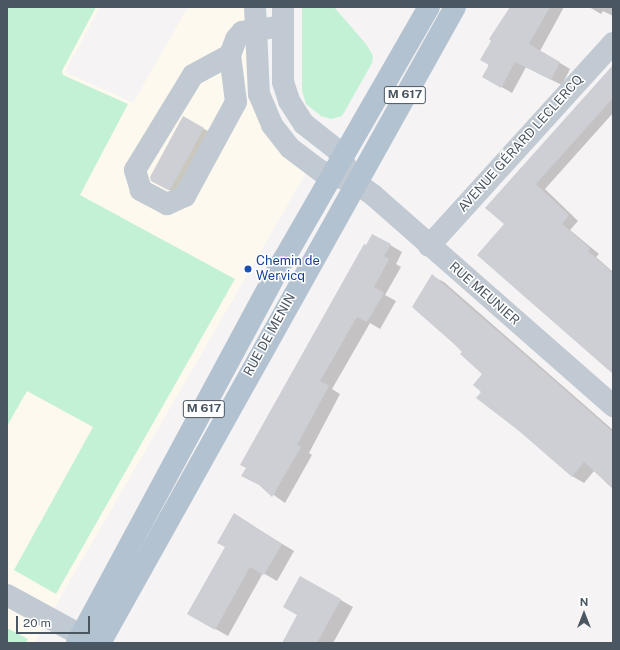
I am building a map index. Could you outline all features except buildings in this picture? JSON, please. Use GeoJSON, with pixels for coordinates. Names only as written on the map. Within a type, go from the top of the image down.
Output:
{"type":"FeatureCollection","features":[{"type":"Feature","properties":{"kind":"main road","name":"RUE DE MENIN"},"geometry":{"type":"LineString","coordinates":[[88,641],[284,259],[429,7]]}},
{"type":"Feature","properties":{"kind":"main road","name":"RUE DE MENIN"},"geometry":{"type":"LineString","coordinates":[[88,641],[356,182],[455,7]]}},
{"type":"Feature","properties":{"kind":"street"},"geometry":{"type":"LineString","coordinates":[[255,7],[259,94],[266,115],[290,148],[311,165],[338,167],[356,182]]}},
{"type":"Feature","properties":{"kind":"street"},"geometry":{"type":"LineString","coordinates":[[230,55],[193,75],[135,170],[141,190],[167,204],[185,196],[236,102],[230,55],[239,35],[256,29],[283,16],[283,82],[289,101],[304,124],[332,144],[338,167]]}},
{"type":"Feature","properties":{"kind":"street","name":"AVENUE GÉRARD LECLERCQ"},"geometry":{"type":"LineString","coordinates":[[429,246],[613,43]]}},
{"type":"Feature","properties":{"kind":"street","name":"RUE MEUNIER"},"geometry":{"type":"LineString","coordinates":[[356,182],[373,195],[429,246],[613,406]]}},
{"type":"Feature","properties":{"kind":"street"},"geometry":{"type":"LineString","coordinates":[[7,596],[88,641]]}},
{"type":"Feature","properties":{"kind":"shaded area"},"geometry":{"type":"Polygon","coordinates":[[[7,7],[100,7],[65,72],[133,103],[188,7],[248,7],[251,87],[306,173],[34,643],[7,643],[7,7]]]}},
{"type":"Feature","properties":{"kind":"green space"},"geometry":{"type":"Polygon","coordinates":[[[7,7],[96,7],[62,71],[63,75],[128,104],[80,195],[235,279],[56,594],[14,570],[93,427],[27,391],[7,426],[7,7]]]}},
{"type":"Feature","properties":{"kind":"green space"},"geometry":{"type":"Polygon","coordinates":[[[302,7],[334,7],[366,44],[373,56],[372,63],[342,116],[331,119],[321,116],[306,104],[302,90],[302,7]]]}},
{"type":"Feature","properties":{"kind":"green space"},"geometry":{"type":"Polygon","coordinates":[[[7,628],[28,639],[26,643],[7,643],[7,628]]]}},
{"type":"Feature","properties":{"kind":"place","name":"Chemin de Wervicq"},"geometry":{"type":"Point","coordinates":[248,269]}}]}
